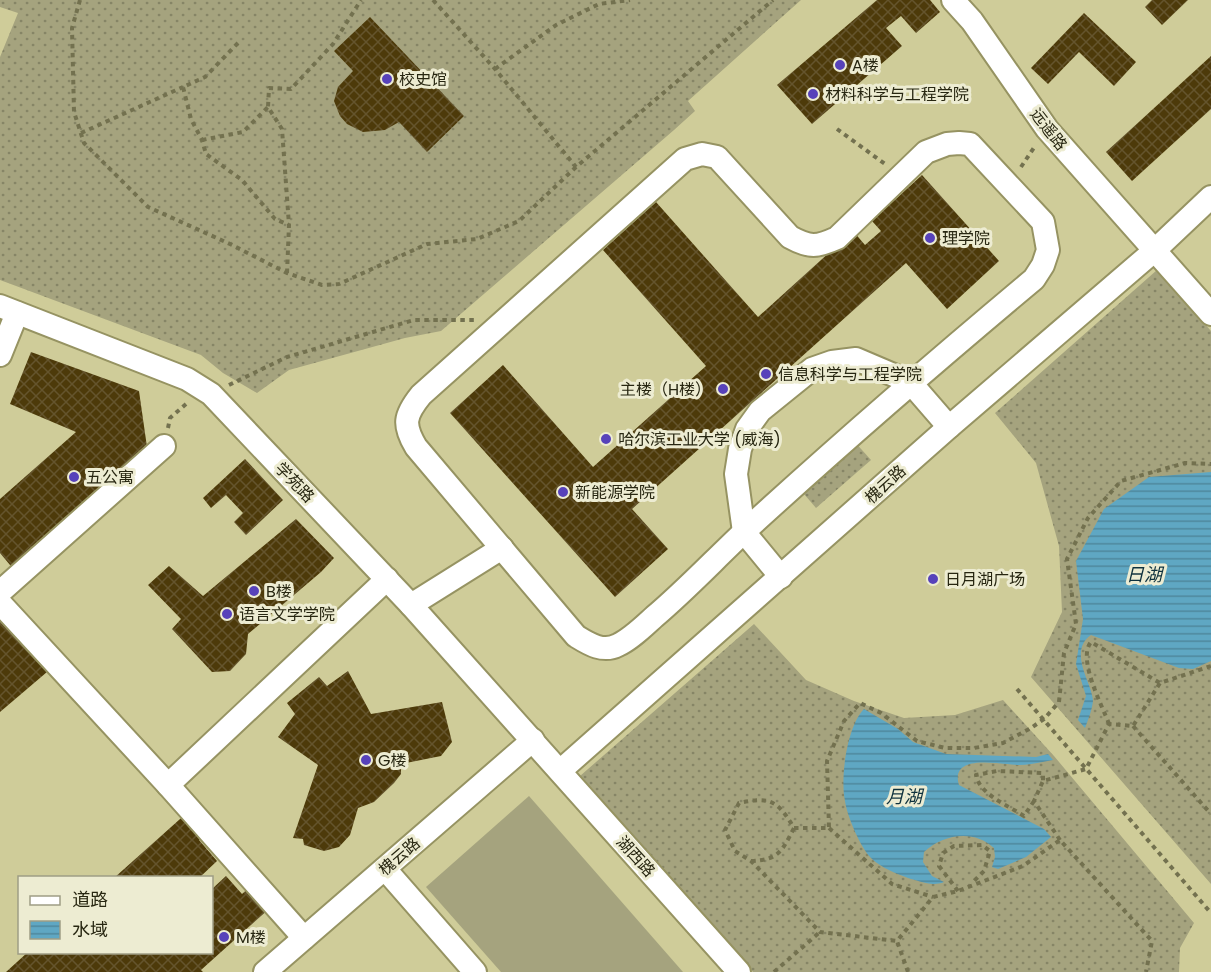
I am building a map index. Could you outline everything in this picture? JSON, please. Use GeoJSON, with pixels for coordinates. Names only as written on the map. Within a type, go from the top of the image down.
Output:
{"type":"FeatureCollection","features":[{"type":"Feature","properties":{"kind":"lane","name":"远遥路"},"geometry":{"type":"LineString","coordinates":[[953,0],[972,21],[1047,129],[1211,314]]}},
{"type":"Feature","properties":{"kind":"lane"},"geometry":{"type":"LineString","coordinates":[[947,144],[970,144],[1043,222],[1048,249],[1043,265],[1034,279],[910,382],[744,531],[680,594],[632,635],[617,646],[606,649],[592,645],[576,636],[416,447],[407,431],[406,422],[413,404],[420,395],[685,159],[702,154],[717,157],[790,237],[804,245],[820,245],[837,237],[902,176],[926,152],[947,144]]}},
{"type":"Feature","properties":{"kind":"lane","name":"槐云路"},"geometry":{"type":"LineString","coordinates":[[560,771],[1154,250],[1211,197]]}},
{"type":"Feature","properties":{"kind":"lane"},"geometry":{"type":"LineString","coordinates":[[0,355],[9,309]]}},
{"type":"Feature","properties":{"kind":"lane","name":"学苑路"},"geometry":{"type":"LineString","coordinates":[[9,309],[187,380],[211,394],[387,579],[533,740]]}},
{"type":"Feature","properties":{"kind":"lane"},"geometry":{"type":"LineString","coordinates":[[781,577],[744,531],[736,474],[740,449],[747,429],[760,411],[812,369],[832,362],[856,359],[910,382],[950,427]]}},
{"type":"Feature","properties":{"kind":"lane"},"geometry":{"type":"LineString","coordinates":[[0,592],[164,446]]}},
{"type":"Feature","properties":{"kind":"lane"},"geometry":{"type":"LineString","coordinates":[[411,605],[502,548]]}},
{"type":"Feature","properties":{"kind":"lane"},"geometry":{"type":"LineString","coordinates":[[168,785],[387,579]]}},
{"type":"Feature","properties":{"kind":"lane"},"geometry":{"type":"LineString","coordinates":[[0,603],[168,785],[303,938]]}},
{"type":"Feature","properties":{"kind":"lane","name":"槐云路"},"geometry":{"type":"LineString","coordinates":[[265,972],[533,740]]}},
{"type":"Feature","properties":{"kind":"lane","name":"湖西路"},"geometry":{"type":"LineString","coordinates":[[533,740],[739,972]]}},
{"type":"Feature","properties":{"kind":"lane"},"geometry":{"type":"LineString","coordinates":[[385,868],[475,972]]}},
{"type":"Feature","properties":{"kind":"path"},"geometry":{"type":"LineString","coordinates":[[80,0],[72,28],[74,112],[84,143],[148,207],[287,273],[322,285],[339,284],[427,244],[477,239],[519,221],[576,167],[773,0]]}},
{"type":"Feature","properties":{"kind":"path"},"geometry":{"type":"LineString","coordinates":[[287,273],[289,225],[282,129],[268,107],[269,88],[291,89],[333,45],[361,0]]}},
{"type":"Feature","properties":{"kind":"path"},"geometry":{"type":"LineString","coordinates":[[433,0],[495,69],[576,167]]}},
{"type":"Feature","properties":{"kind":"path"},"geometry":{"type":"LineString","coordinates":[[495,69],[556,25],[600,2],[630,0]]}},
{"type":"Feature","properties":{"kind":"path"},"geometry":{"type":"LineString","coordinates":[[81,133],[205,77],[238,43]]}},
{"type":"Feature","properties":{"kind":"path"},"geometry":{"type":"LineString","coordinates":[[183,87],[191,119],[202,140],[206,154],[242,180],[275,219],[289,225]]}},
{"type":"Feature","properties":{"kind":"path"},"geometry":{"type":"LineString","coordinates":[[202,140],[243,132],[268,107]]}},
{"type":"Feature","properties":{"kind":"path"},"geometry":{"type":"LineString","coordinates":[[837,129],[902,176]]}},
{"type":"Feature","properties":{"kind":"path"},"geometry":{"type":"LineString","coordinates":[[1009,186],[1047,129]]}},
{"type":"Feature","properties":{"kind":"path"},"geometry":{"type":"LineString","coordinates":[[164,446],[170,418],[184,404],[211,394],[287,357],[414,321],[505,320]]}},
{"type":"Feature","properties":{"kind":"path"},"geometry":{"type":"LineString","coordinates":[[829,828],[827,761],[844,721],[860,703],[881,713],[917,741],[945,748],[974,748],[1002,743],[1044,719],[1059,702],[1064,653],[1076,624],[1067,559],[1088,518],[1120,481],[1185,463],[1211,464]]}},
{"type":"Feature","properties":{"kind":"path"},"geometry":{"type":"LineString","coordinates":[[1042,781],[1086,769],[1109,724],[1087,667],[1087,646],[1091,642],[1160,683]]}},
{"type":"Feature","properties":{"kind":"path"},"geometry":{"type":"LineString","coordinates":[[1133,726],[1160,683],[1211,666]]}},
{"type":"Feature","properties":{"kind":"path"},"geometry":{"type":"LineString","coordinates":[[1017,688],[1211,914]]}},
{"type":"Feature","properties":{"kind":"path"},"geometry":{"type":"LineString","coordinates":[[1109,724],[1133,726],[1211,814]]}},
{"type":"Feature","properties":{"kind":"path"},"geometry":{"type":"LineString","coordinates":[[997,771],[1043,773],[1042,781],[1034,801],[1024,816],[984,790],[977,782],[976,775],[997,771]]}},
{"type":"Feature","properties":{"kind":"path"},"geometry":{"type":"LineString","coordinates":[[794,828],[783,809],[761,798],[739,803],[725,830],[735,851],[751,861],[820,932],[897,941]]}},
{"type":"Feature","properties":{"kind":"path"},"geometry":{"type":"LineString","coordinates":[[1034,801],[1060,840],[1152,942],[1146,972]]}},
{"type":"Feature","properties":{"kind":"path"},"geometry":{"type":"LineString","coordinates":[[794,828],[829,828],[892,884],[933,897],[958,891],[1023,866],[1060,840]]}},
{"type":"Feature","properties":{"kind":"path"},"geometry":{"type":"LineString","coordinates":[[751,861],[765,860],[781,853],[794,828]]}},
{"type":"Feature","properties":{"kind":"path"},"geometry":{"type":"LineString","coordinates":[[958,891],[939,866],[943,853],[954,846],[982,845],[990,851],[984,871],[970,885]]}},
{"type":"Feature","properties":{"kind":"path"},"geometry":{"type":"LineString","coordinates":[[897,941],[933,897]]}},
{"type":"Feature","properties":{"kind":"path"},"geometry":{"type":"LineString","coordinates":[[774,972],[820,932]]}},
{"type":"Feature","properties":{"kind":"path"},"geometry":{"type":"LineString","coordinates":[[897,941],[908,972]]}},
{"type":"Feature","properties":{"kind":"shaded area"},"geometry":{"type":"Polygon","coordinates":[[[0,0],[801,0],[688,101],[695,111],[441,331],[405,338],[289,370],[257,393],[223,373],[201,355],[0,280],[0,57],[18,13],[0,7],[0,0]]]}},
{"type":"Feature","properties":{"kind":"shaded area"},"geometry":{"type":"Polygon","coordinates":[[[1157,270],[1211,331],[1211,884],[1031,677],[1062,612],[1059,546],[1036,463],[995,413],[1157,270]]]}},
{"type":"Feature","properties":{"kind":"shaded area"},"geometry":{"type":"Polygon","coordinates":[[[853,440],[871,460],[816,508],[798,487],[853,440]]]}},
{"type":"Feature","properties":{"kind":"shaded area"},"geometry":{"type":"Polygon","coordinates":[[[754,624],[806,680],[854,701],[904,718],[955,715],[1003,700],[1054,756],[1194,923],[1180,948],[1179,972],[753,972],[580,776],[754,624]]]}},
{"type":"Feature","properties":{"kind":"shaded area"},"geometry":{"type":"Polygon","coordinates":[[[529,796],[683,972],[501,972],[426,887],[529,796]]]}},
{"type":"Feature","properties":{"kind":"water","name":"日湖"},"geometry":{"type":"Polygon","coordinates":[[[1211,472],[1211,661],[1193,669],[1179,668],[1091,635],[1084,642],[1081,650],[1083,668],[1093,701],[1085,728],[1078,720],[1086,696],[1076,664],[1083,619],[1076,561],[1104,509],[1149,477],[1211,472]]]}},
{"type":"Feature","properties":{"kind":"water","name":"月湖"},"geometry":{"type":"Polygon","coordinates":[[[864,709],[898,729],[913,742],[946,754],[1036,757],[1048,754],[1053,760],[1023,765],[969,764],[962,768],[958,775],[959,785],[1044,829],[1051,837],[1026,857],[998,869],[992,867],[995,857],[994,848],[986,842],[968,836],[940,841],[924,852],[923,862],[932,876],[944,882],[935,884],[908,878],[880,865],[868,854],[855,832],[846,807],[844,791],[844,766],[849,740],[853,727],[864,709]]]}},
{"type":"Feature","properties":{"kind":"building","name":"A楼"},"geometry":{"type":"Polygon","coordinates":[[[877,0],[930,0],[940,12],[916,33],[901,16],[886,28],[902,46],[812,124],[777,85],[877,0]]]}},
{"type":"Feature","properties":{"kind":"building"},"geometry":{"type":"Polygon","coordinates":[[[1152,0],[1188,0],[1162,25],[1145,7],[1152,0]]]}},
{"type":"Feature","properties":{"kind":"building"},"geometry":{"type":"Polygon","coordinates":[[[1084,13],[1136,62],[1114,86],[1079,52],[1048,84],[1031,68],[1084,13]]]}},
{"type":"Feature","properties":{"kind":"building","name":"校史馆"},"geometry":{"type":"Polygon","coordinates":[[[370,17],[464,116],[427,152],[399,122],[385,130],[363,132],[347,124],[340,116],[334,101],[338,87],[353,71],[334,51],[370,17]]]}},
{"type":"Feature","properties":{"kind":"building"},"geometry":{"type":"Polygon","coordinates":[[[1211,56],[1211,109],[1132,181],[1106,152],[1211,56]]]}},
{"type":"Feature","properties":{"kind":"building","name":"主楼（H楼）"},"geometry":{"type":"Polygon","coordinates":[[[922,175],[999,261],[947,309],[906,263],[632,509],[668,549],[615,597],[450,413],[503,365],[593,467],[706,366],[603,250],[656,202],[758,317],[853,231],[865,245],[881,231],[872,221],[922,175]]]}},
{"type":"Feature","properties":{"kind":"building","name":"五公寓"},"geometry":{"type":"Polygon","coordinates":[[[31,352],[139,391],[148,454],[15,571],[0,553],[0,499],[76,432],[10,404],[31,352]]]}},
{"type":"Feature","properties":{"kind":"building"},"geometry":{"type":"Polygon","coordinates":[[[245,459],[283,500],[246,535],[234,522],[243,513],[226,495],[211,508],[203,498],[245,459]]]}},
{"type":"Feature","properties":{"kind":"building","name":"B楼"},"geometry":{"type":"Polygon","coordinates":[[[296,519],[334,558],[321,572],[248,634],[246,654],[230,671],[212,672],[172,629],[181,619],[148,585],[169,566],[203,596],[296,519]]]}},
{"type":"Feature","properties":{"kind":"building"},"geometry":{"type":"Polygon","coordinates":[[[0,616],[47,672],[0,712],[0,616]]]}},
{"type":"Feature","properties":{"kind":"building","name":"G楼"},"geometry":{"type":"Polygon","coordinates":[[[348,671],[371,714],[442,702],[452,742],[441,756],[401,764],[401,774],[394,783],[374,802],[358,808],[350,835],[339,847],[324,851],[304,845],[303,839],[293,838],[318,765],[278,737],[295,714],[287,703],[319,677],[327,686],[348,671]]]}},
{"type":"Feature","properties":{"kind":"building"},"geometry":{"type":"Polygon","coordinates":[[[189,811],[208,832],[199,840],[217,861],[201,876],[116,876],[189,811]]]}},
{"type":"Feature","properties":{"kind":"building","name":"M楼"},"geometry":{"type":"Polygon","coordinates":[[[226,876],[242,894],[251,886],[271,907],[201,970],[203,972],[6,972],[26,954],[213,954],[213,888],[226,876]]]}},
{"type":"Feature","properties":{"kind":"place","name":"A楼"},"geometry":{"type":"Point","coordinates":[840,65]}},
{"type":"Feature","properties":{"kind":"place","name":"校史馆"},"geometry":{"type":"Point","coordinates":[387,79]}},
{"type":"Feature","properties":{"kind":"place","name":"材料科学与工程学院"},"geometry":{"type":"Point","coordinates":[813,94]}},
{"type":"Feature","properties":{"kind":"place","name":"理学院"},"geometry":{"type":"Point","coordinates":[930,238]}},
{"type":"Feature","properties":{"kind":"place","name":"信息科学与工程学院"},"geometry":{"type":"Point","coordinates":[766,374]}},
{"type":"Feature","properties":{"kind":"place","name":"主楼（H楼）"},"geometry":{"type":"Point","coordinates":[723,389]}},
{"type":"Feature","properties":{"kind":"place","name":"哈尔滨工业大学 (威海)"},"geometry":{"type":"Point","coordinates":[606,439]}},
{"type":"Feature","properties":{"kind":"place","name":"五公寓"},"geometry":{"type":"Point","coordinates":[74,477]}},
{"type":"Feature","properties":{"kind":"place","name":"新能源学院"},"geometry":{"type":"Point","coordinates":[563,492]}},
{"type":"Feature","properties":{"kind":"place","name":"日月湖广场"},"geometry":{"type":"Point","coordinates":[933,579]}},
{"type":"Feature","properties":{"kind":"place","name":"B楼"},"geometry":{"type":"Point","coordinates":[254,591]}},
{"type":"Feature","properties":{"kind":"place","name":"语言文学学院"},"geometry":{"type":"Point","coordinates":[227,614]}},
{"type":"Feature","properties":{"kind":"place","name":"G楼"},"geometry":{"type":"Point","coordinates":[366,760]}},
{"type":"Feature","properties":{"kind":"place","name":"M楼"},"geometry":{"type":"Point","coordinates":[224,937]}}]}
